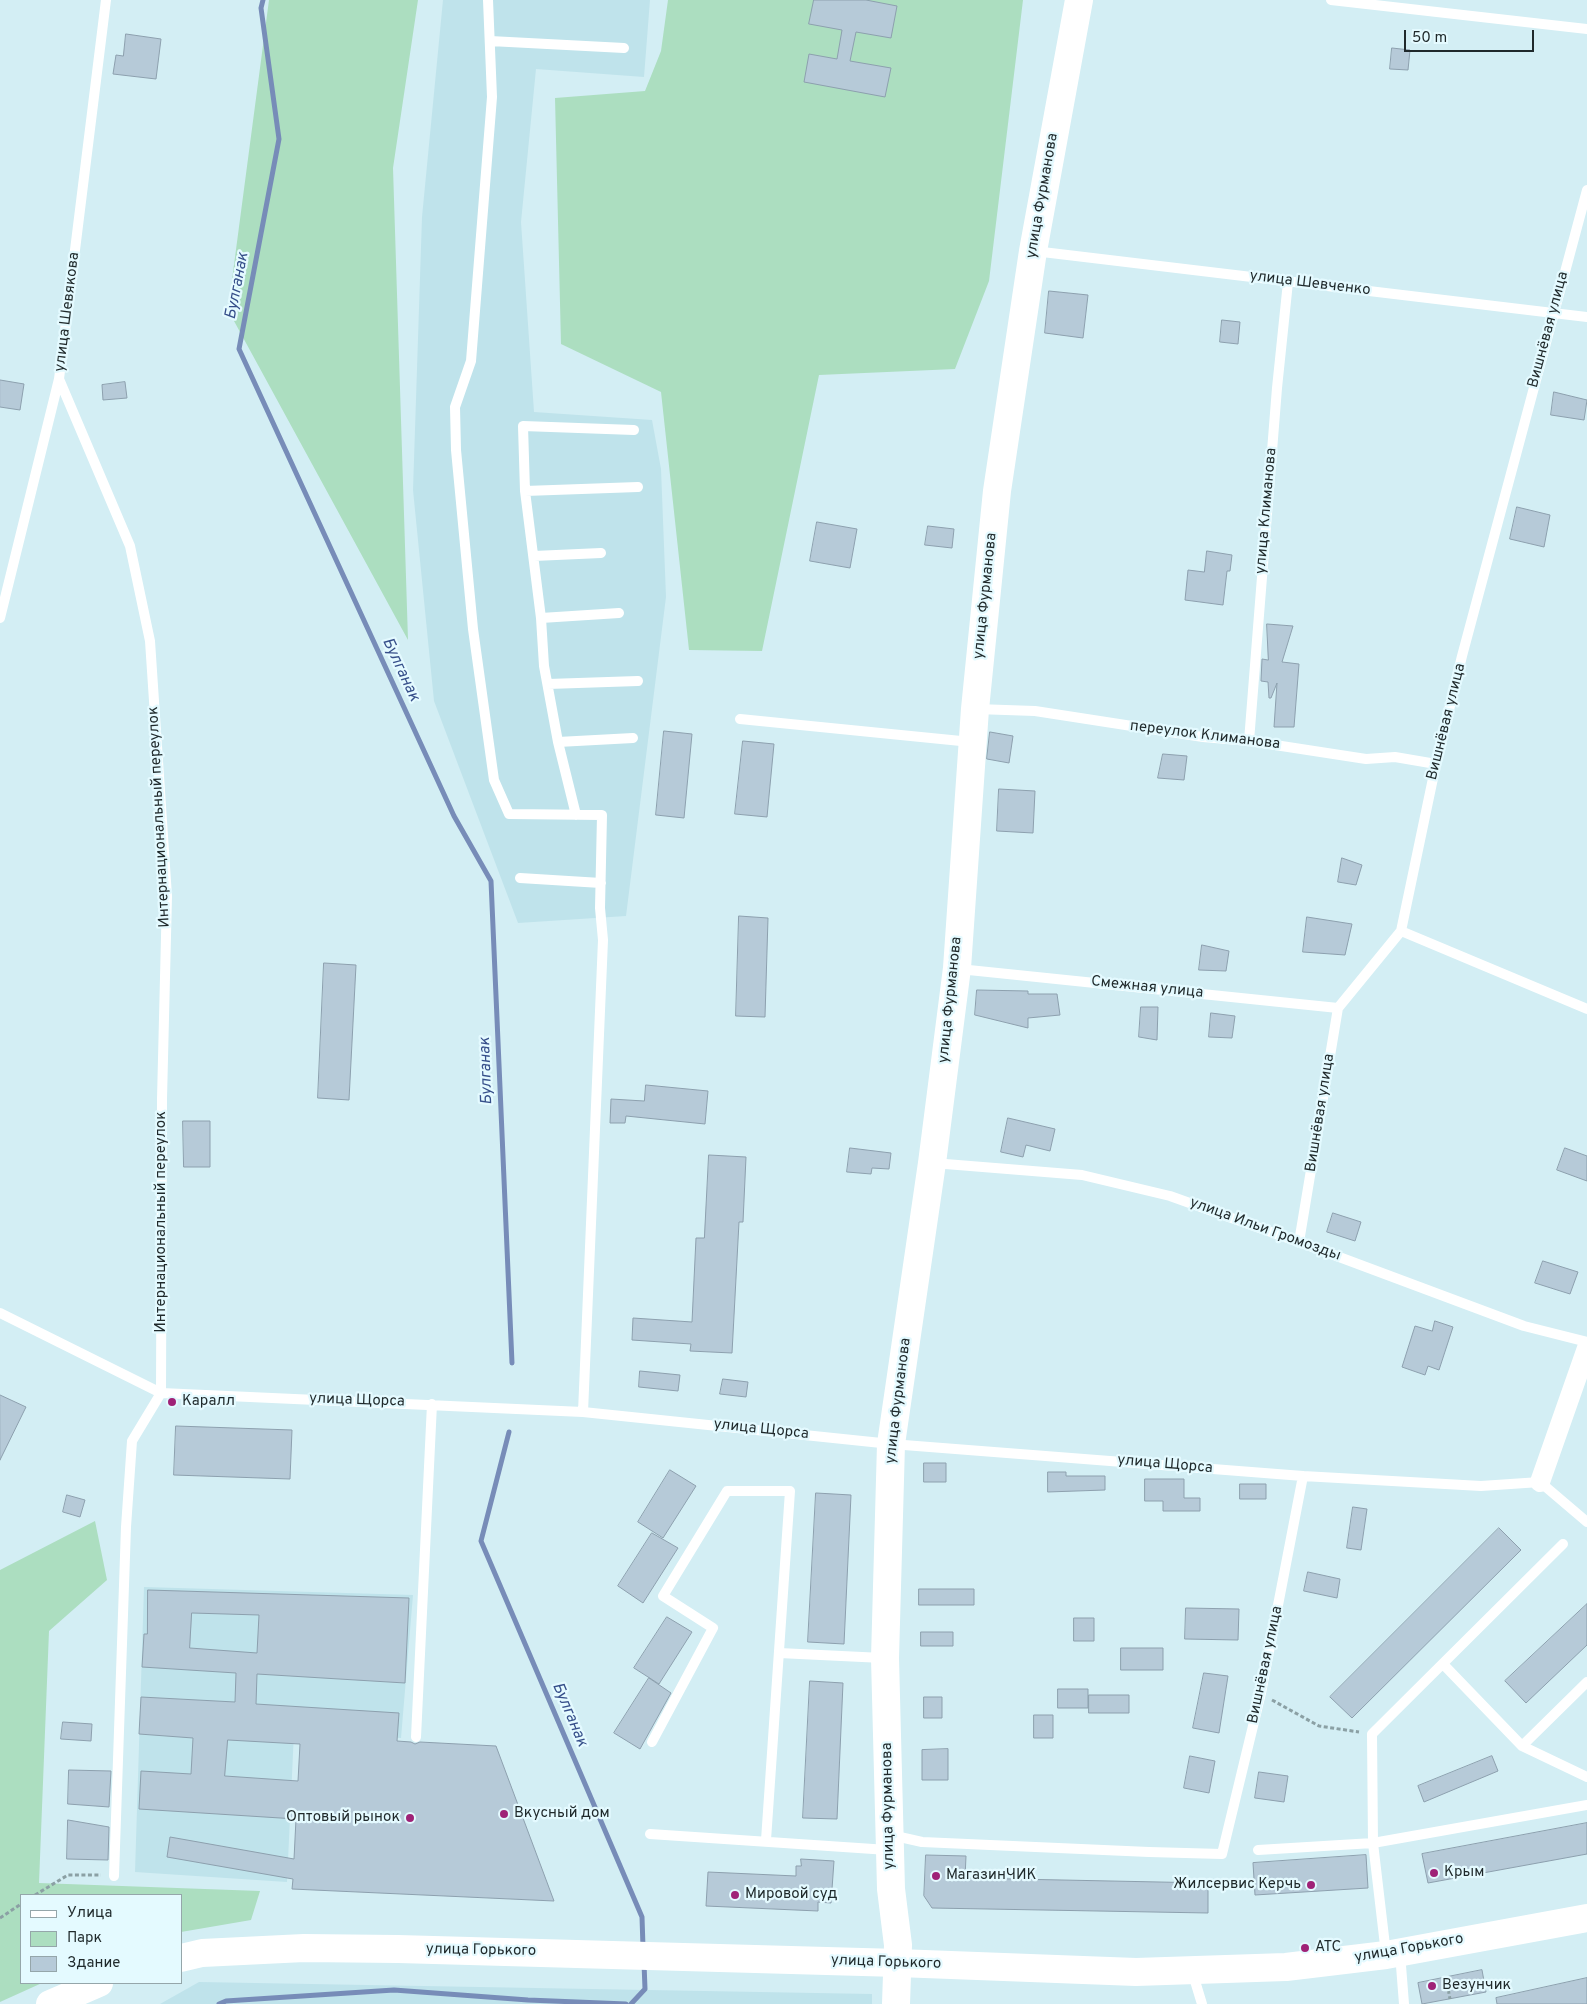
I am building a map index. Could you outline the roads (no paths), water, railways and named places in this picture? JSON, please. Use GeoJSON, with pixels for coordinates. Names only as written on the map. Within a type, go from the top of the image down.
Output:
{"type":"FeatureCollection","features":[{"type":"Feature","properties":{"kind":"main road","name":"улица Фурманова"},"geometry":{"type":"LineString","coordinates":[[896,2004],[898,1945],[891,1889],[885,1658],[891,1444],[932,1163],[956,968],[972,742],[997,491],[1033,250],[1080,0]]}},
{"type":"Feature","properties":{"kind":"main road","name":"улица Горького"},"geometry":{"type":"LineString","coordinates":[[182,1958],[202,1952],[304,1948],[597,1954],[1136,1972],[1286,1967],[1393,1954],[1587,1918]]}},
{"type":"Feature","properties":{"kind":"main road"},"geometry":{"type":"LineString","coordinates":[[50,2004],[97,1984]]}},
{"type":"Feature","properties":{"kind":"street"},"geometry":{"type":"LineString","coordinates":[[1540,1482],[1587,1348]]}},
{"type":"Feature","properties":{"kind":"lane","name":"улица Шевякова"},"geometry":{"type":"LineString","coordinates":[[0,618],[60,379],[106,0]]}},
{"type":"Feature","properties":{"kind":"lane"},"geometry":{"type":"LineString","coordinates":[[488,0],[492,98],[471,361],[455,407],[456,450],[473,629],[494,780],[509,814],[602,815],[600,883],[603,940],[583,1412]]}},
{"type":"Feature","properties":{"kind":"lane"},"geometry":{"type":"LineString","coordinates":[[1331,0],[1587,30]]}},
{"type":"Feature","properties":{"kind":"lane"},"geometry":{"type":"LineString","coordinates":[[490,41],[624,48]]}},
{"type":"Feature","properties":{"kind":"lane","name":"Вишнёвая улица"},"geometry":{"type":"LineString","coordinates":[[1299,1242],[1338,1008],[1400,931],[1436,764],[1462,656],[1587,190]]}},
{"type":"Feature","properties":{"kind":"lane","name":"улица Шевченко"},"geometry":{"type":"LineString","coordinates":[[1033,250],[1587,317]]}},
{"type":"Feature","properties":{"kind":"lane","name":"улица Климанова"},"geometry":{"type":"LineString","coordinates":[[1249,741],[1277,388],[1288,282]]}},
{"type":"Feature","properties":{"kind":"lane","name":"Интернациональный переулок"},"geometry":{"type":"LineString","coordinates":[[60,379],[130,546],[150,641],[167,896],[162,1098],[161,1393]]}},
{"type":"Feature","properties":{"kind":"lane"},"geometry":{"type":"LineString","coordinates":[[576,815],[558,742],[544,666],[541,618],[525,491],[523,426],[634,430]]}},
{"type":"Feature","properties":{"kind":"lane"},"geometry":{"type":"LineString","coordinates":[[525,491],[638,487]]}},
{"type":"Feature","properties":{"kind":"lane"},"geometry":{"type":"LineString","coordinates":[[534,556],[601,553]]}},
{"type":"Feature","properties":{"kind":"lane"},"geometry":{"type":"LineString","coordinates":[[541,618],[618,613]]}},
{"type":"Feature","properties":{"kind":"lane"},"geometry":{"type":"LineString","coordinates":[[548,684],[638,681]]}},
{"type":"Feature","properties":{"kind":"lane","name":"переулок Климанова"},"geometry":{"type":"LineString","coordinates":[[975,709],[1035,711],[1203,737],[1249,741],[1366,759],[1395,757],[1436,764]]}},
{"type":"Feature","properties":{"kind":"lane"},"geometry":{"type":"LineString","coordinates":[[740,719],[972,742]]}},
{"type":"Feature","properties":{"kind":"lane"},"geometry":{"type":"LineString","coordinates":[[558,742],[633,738]]}},
{"type":"Feature","properties":{"kind":"lane"},"geometry":{"type":"LineString","coordinates":[[520,878],[600,883]]}},
{"type":"Feature","properties":{"kind":"lane"},"geometry":{"type":"LineString","coordinates":[[1400,931],[1587,1008]]}},
{"type":"Feature","properties":{"kind":"lane","name":"Смежная улица"},"geometry":{"type":"LineString","coordinates":[[956,968],[1338,1008]]}},
{"type":"Feature","properties":{"kind":"lane","name":"улица Ильи Громозды"},"geometry":{"type":"LineString","coordinates":[[932,1163],[1082,1175],[1170,1196],[1524,1326],[1587,1342]]}},
{"type":"Feature","properties":{"kind":"lane","name":"улица Щорса"},"geometry":{"type":"LineString","coordinates":[[0,1313],[161,1393],[583,1412],[891,1444],[1303,1476],[1481,1486],[1540,1482]]}},
{"type":"Feature","properties":{"kind":"lane"},"geometry":{"type":"LineString","coordinates":[[114,1876],[126,1546],[132,1441],[161,1393]]}},
{"type":"Feature","properties":{"kind":"lane"},"geometry":{"type":"LineString","coordinates":[[416,1737],[432,1404]]}},
{"type":"Feature","properties":{"kind":"lane","name":"Вишнёвая улица"},"geometry":{"type":"LineString","coordinates":[[890,1843],[922,1842],[1222,1854],[1261,1693],[1303,1476]]}},
{"type":"Feature","properties":{"kind":"lane"},"geometry":{"type":"LineString","coordinates":[[1540,1482],[1587,1522]]}},
{"type":"Feature","properties":{"kind":"lane"},"geometry":{"type":"LineString","coordinates":[[652,1742],[713,1628],[663,1596],[727,1491],[790,1491],[766,1840]]}},
{"type":"Feature","properties":{"kind":"lane"},"geometry":{"type":"LineString","coordinates":[[1404,2004],[1373,1843],[1372,1734],[1563,1544]]}},
{"type":"Feature","properties":{"kind":"lane"},"geometry":{"type":"LineString","coordinates":[[779,1653],[885,1658]]}},
{"type":"Feature","properties":{"kind":"lane"},"geometry":{"type":"LineString","coordinates":[[1443,1664],[1522,1746],[1587,1777]]}},
{"type":"Feature","properties":{"kind":"lane"},"geometry":{"type":"LineString","coordinates":[[1522,1746],[1587,1682]]}},
{"type":"Feature","properties":{"kind":"lane"},"geometry":{"type":"LineString","coordinates":[[1258,1850],[1373,1843],[1587,1805]]}},
{"type":"Feature","properties":{"kind":"lane"},"geometry":{"type":"LineString","coordinates":[[650,1834],[766,1840],[890,1843]]}},
{"type":"Feature","properties":{"kind":"lane"},"geometry":{"type":"LineString","coordinates":[[1192,1970],[1202,2004]]}},
{"type":"Feature","properties":{"kind":"waterway","name":"Булганак"},"geometry":{"type":"LineString","coordinates":[[263,0],[261,8],[279,139],[239,349],[454,816],[491,881],[512,1363]]}},
{"type":"Feature","properties":{"kind":"waterway","name":"Булганак"},"geometry":{"type":"LineString","coordinates":[[509,1432],[481,1541],[642,1917],[643,1947]]}},
{"type":"Feature","properties":{"kind":"waterway","name":"Булганак"},"geometry":{"type":"LineString","coordinates":[[631,2004],[645,1989],[644,1963]]}},
{"type":"Feature","properties":{"kind":"waterway","name":"Булганак"},"geometry":{"type":"LineString","coordinates":[[219,2004],[226,2001],[394,1990],[528,2000],[626,2004]]}},
{"type":"Feature","properties":{"kind":"place","name":"Каралл"},"geometry":{"type":"Point","coordinates":[172,1402]}},
{"type":"Feature","properties":{"kind":"place","name":"Вкусный дом"},"geometry":{"type":"Point","coordinates":[504,1814]}},
{"type":"Feature","properties":{"kind":"place","name":"Оптовый рынок"},"geometry":{"type":"Point","coordinates":[410,1818]}},
{"type":"Feature","properties":{"kind":"place","name":"Крым"},"geometry":{"type":"Point","coordinates":[1434,1873]}},
{"type":"Feature","properties":{"kind":"place","name":"МагазинЧИК"},"geometry":{"type":"Point","coordinates":[936,1876]}},
{"type":"Feature","properties":{"kind":"place","name":"Жилсервис Керчь"},"geometry":{"type":"Point","coordinates":[1311,1885]}},
{"type":"Feature","properties":{"kind":"place","name":"Мировой суд"},"geometry":{"type":"Point","coordinates":[735,1895]}},
{"type":"Feature","properties":{"kind":"place","name":"АТС"},"geometry":{"type":"Point","coordinates":[1305,1948]}},
{"type":"Feature","properties":{"kind":"place","name":"Везунчик"},"geometry":{"type":"Point","coordinates":[1432,1986]}}]}
